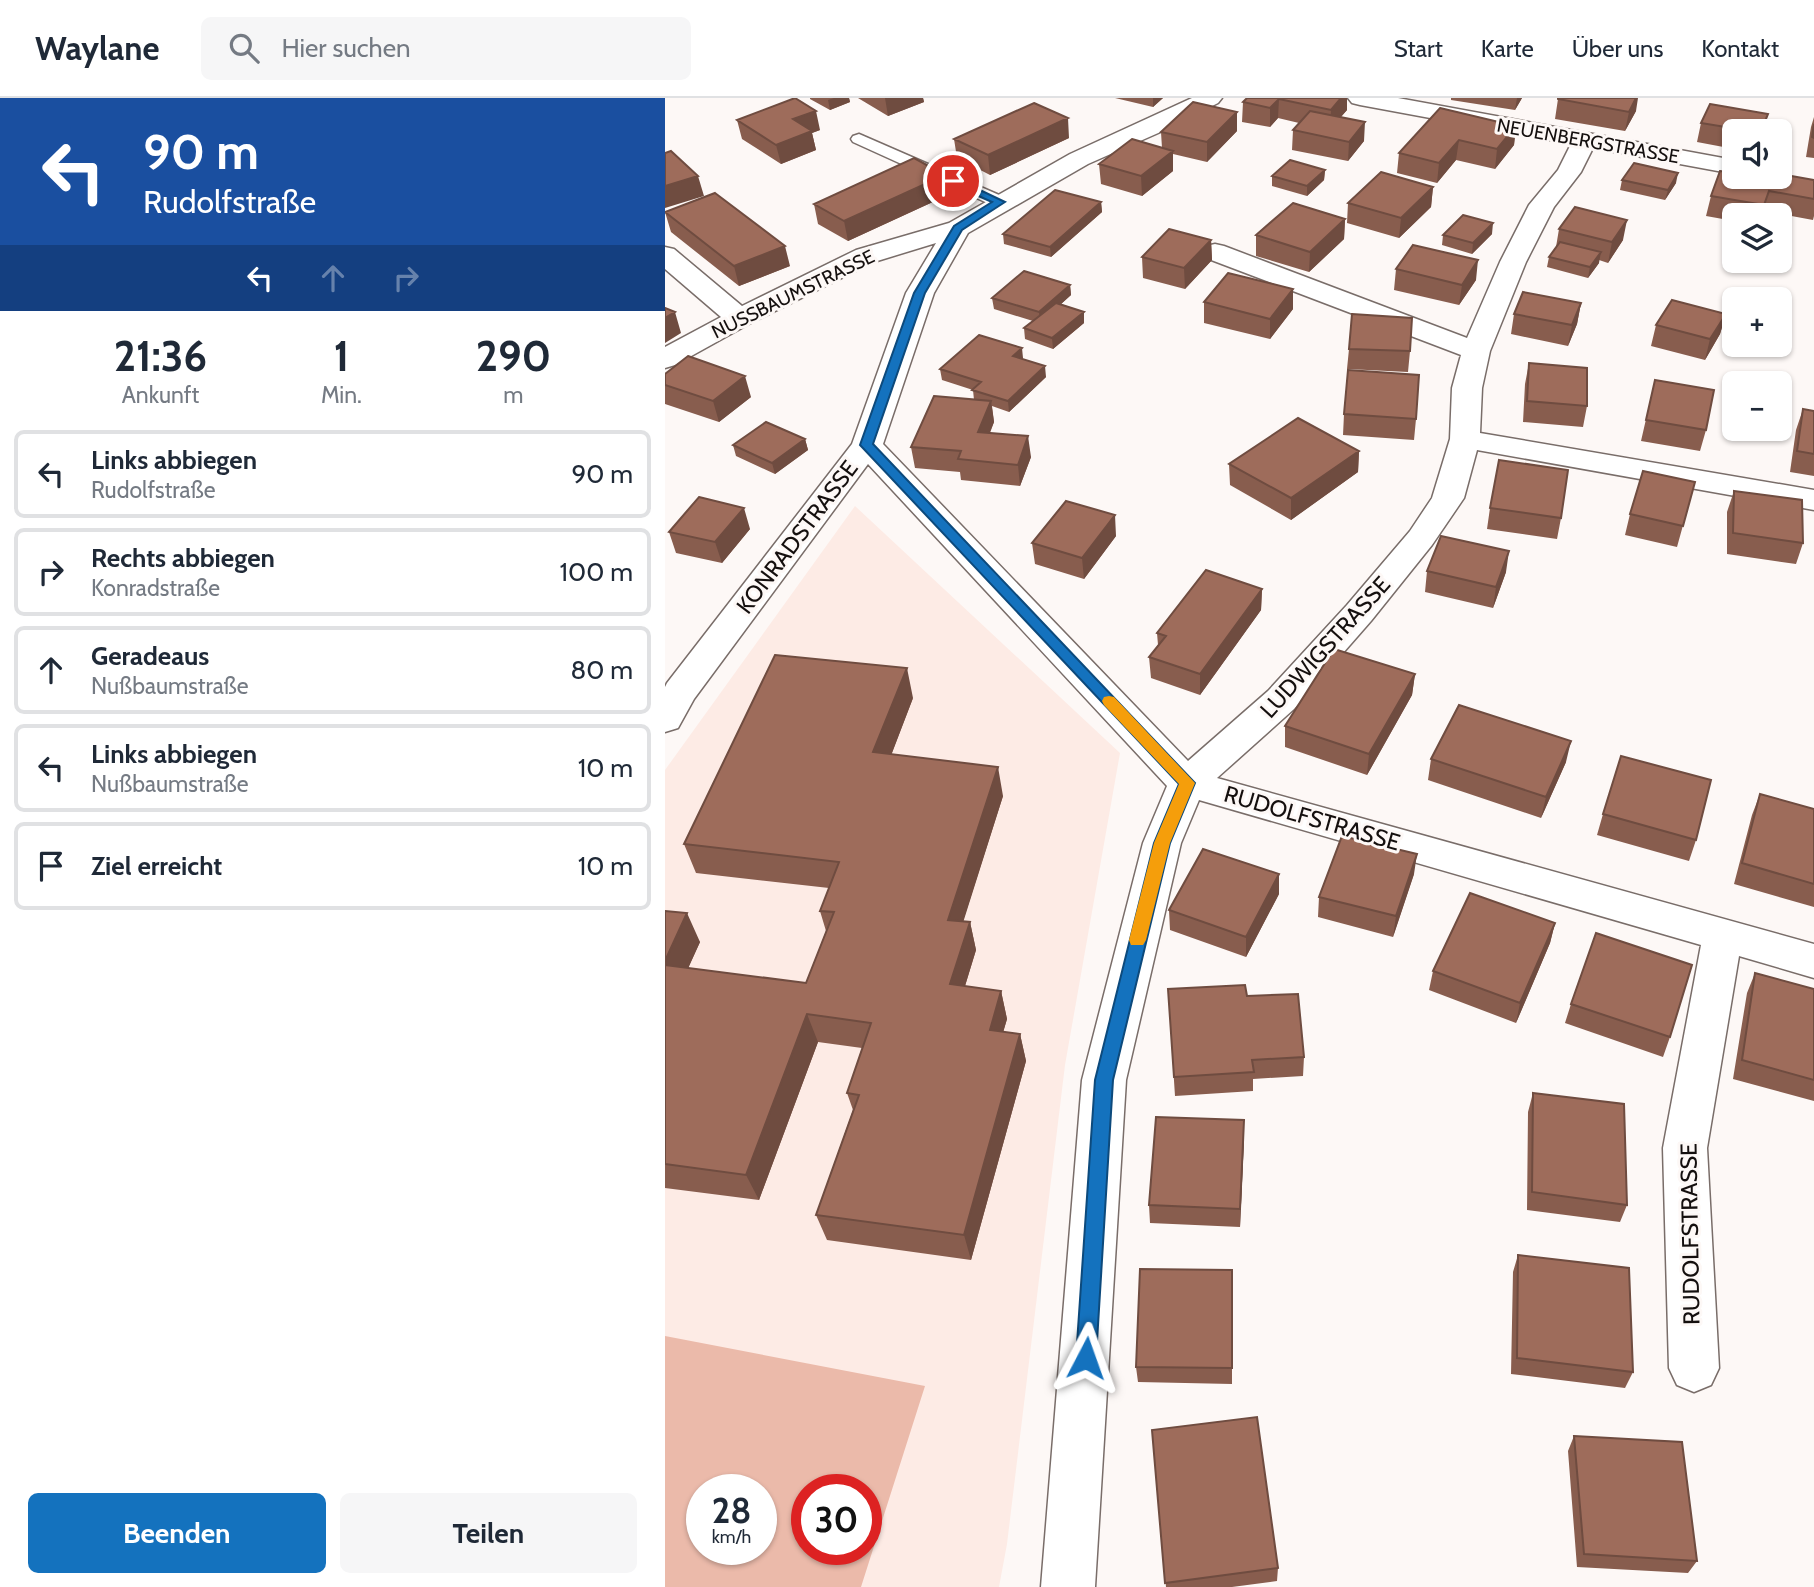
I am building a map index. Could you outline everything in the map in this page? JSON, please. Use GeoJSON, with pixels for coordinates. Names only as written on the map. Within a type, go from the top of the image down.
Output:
{"type":"FeatureCollection","features":[{"type":"Feature","properties":{"kind":"street","name":"NUSSBAUMSTRASSE"},"geometry":{"type":"LineString","coordinates":[[665,359],[739,318],[865,256],[958,228],[1079,159],[1157,125],[1210,98]]}},
{"type":"Feature","properties":{"kind":"street","name":"NEUENBERGSTRASSE"},"geometry":{"type":"LineString","coordinates":[[1360,98],[1414,103],[1584,141],[1722,165]]}},
{"type":"Feature","properties":{"kind":"street","name":"LUDWIGSTRASSE"},"geometry":{"type":"LineString","coordinates":[[1068,1587],[1104,1080],[1162,843],[1187,783],[1281,700],[1421,538],[1448,498],[1465,439],[1467,388],[1476,351],[1513,262],[1542,205],[1569,172],[1584,141]]}},
{"type":"Feature","properties":{"kind":"street","name":"KONRADSTRASSE"},"geometry":{"type":"LineString","coordinates":[[665,719],[688,681],[867,445],[920,293],[958,228]]}},
{"type":"Feature","properties":{"kind":"street"},"geometry":{"type":"LineString","coordinates":[[1215,252],[1476,351]]}},
{"type":"Feature","properties":{"kind":"street"},"geometry":{"type":"LineString","coordinates":[[665,255],[739,318]]}},
{"type":"Feature","properties":{"kind":"street"},"geometry":{"type":"LineString","coordinates":[[1465,439],[1814,500]]}},
{"type":"Feature","properties":{"kind":"street"},"geometry":{"type":"LineString","coordinates":[[867,445],[1187,783]]}},
{"type":"Feature","properties":{"kind":"street","name":"RUDOLFSTRASSE"},"geometry":{"type":"LineString","coordinates":[[1187,783],[1814,961]]}},
{"type":"Feature","properties":{"kind":"street","name":"RUDOLFSTRASSE"},"geometry":{"type":"LineString","coordinates":[[1694,1368],[1685,1148],[1723,934]]}},
{"type":"Feature","properties":{"kind":"lane"},"geometry":{"type":"LineString","coordinates":[[859,139],[1000,202]]}},
{"type":"Feature","properties":{"kind":"shaded area"},"geometry":{"type":"Polygon","coordinates":[[[855,506],[1120,753],[1065,1065],[1007,1544],[999,1587],[665,1587],[665,770],[855,506]]]}},
{"type":"Feature","properties":{"kind":"shaded area"},"geometry":{"type":"Polygon","coordinates":[[[665,1336],[925,1386],[882,1521],[882,1474],[791,1474],[791,1565],[868,1565],[861,1587],[665,1587],[665,1336]]]}},
{"type":"Feature","properties":{"kind":"building"},"geometry":{"type":"Polygon","coordinates":[[[795,98],[816,111],[793,119],[812,131],[776,145],[737,120],[795,98]]]}},
{"type":"Feature","properties":{"kind":"building"},"geometry":{"type":"Polygon","coordinates":[[[1247,98],[1341,98],[1331,110],[1279,99],[1270,108],[1243,102],[1247,98]]]}},
{"type":"Feature","properties":{"kind":"building"},"geometry":{"type":"Polygon","coordinates":[[[1558,98],[1636,98],[1629,112],[1558,98]]]}},
{"type":"Feature","properties":{"kind":"building"},"geometry":{"type":"Polygon","coordinates":[[[1193,102],[1237,112],[1207,142],[1161,132],[1193,102]]]}},
{"type":"Feature","properties":{"kind":"building"},"geometry":{"type":"Polygon","coordinates":[[[1034,103],[1068,118],[988,155],[954,139],[1034,103]]]}},
{"type":"Feature","properties":{"kind":"building"},"geometry":{"type":"Polygon","coordinates":[[[1710,104],[1768,114],[1766,119],[1722,119],[1722,126],[1701,123],[1710,104]]]}},
{"type":"Feature","properties":{"kind":"building"},"geometry":{"type":"Polygon","coordinates":[[[1440,108],[1516,126],[1497,149],[1459,140],[1439,163],[1399,153],[1440,108]]]}},
{"type":"Feature","properties":{"kind":"building"},"geometry":{"type":"Polygon","coordinates":[[[1310,111],[1365,122],[1349,142],[1293,130],[1310,111]]]}},
{"type":"Feature","properties":{"kind":"building"},"geometry":{"type":"Polygon","coordinates":[[[1132,139],[1173,151],[1141,176],[1099,164],[1132,139]]]}},
{"type":"Feature","properties":{"kind":"building"},"geometry":{"type":"Polygon","coordinates":[[[671,151],[698,176],[665,186],[665,153],[671,151]]]}},
{"type":"Feature","properties":{"kind":"building"},"geometry":{"type":"Polygon","coordinates":[[[914,158],[945,175],[844,221],[814,204],[914,158]]]}},
{"type":"Feature","properties":{"kind":"building"},"geometry":{"type":"Polygon","coordinates":[[[1290,160],[1325,170],[1307,186],[1272,176],[1290,160]]]}},
{"type":"Feature","properties":{"kind":"building"},"geometry":{"type":"Polygon","coordinates":[[[1634,163],[1678,173],[1668,190],[1622,180],[1634,163]]]}},
{"type":"Feature","properties":{"kind":"building"},"geometry":{"type":"Polygon","coordinates":[[[1720,171],[1722,189],[1792,189],[1792,176],[1814,180],[1814,199],[1769,191],[1765,203],[1711,196],[1720,171]]]}},
{"type":"Feature","properties":{"kind":"building"},"geometry":{"type":"Polygon","coordinates":[[[1381,172],[1433,187],[1401,218],[1348,203],[1381,172]]]}},
{"type":"Feature","properties":{"kind":"building"},"geometry":{"type":"Polygon","coordinates":[[[1055,190],[1101,202],[1050,247],[1003,234],[1055,190]]]}},
{"type":"Feature","properties":{"kind":"building"},"geometry":{"type":"Polygon","coordinates":[[[715,193],[785,246],[734,266],[665,212],[715,193]]]}},
{"type":"Feature","properties":{"kind":"building"},"geometry":{"type":"Polygon","coordinates":[[[1293,203],[1345,219],[1310,252],[1256,235],[1293,203]]]}},
{"type":"Feature","properties":{"kind":"building"},"geometry":{"type":"Polygon","coordinates":[[[1575,207],[1627,220],[1612,242],[1559,229],[1575,207]]]}},
{"type":"Feature","properties":{"kind":"building"},"geometry":{"type":"Polygon","coordinates":[[[1463,215],[1493,223],[1473,243],[1443,235],[1463,215]]]}},
{"type":"Feature","properties":{"kind":"building"},"geometry":{"type":"Polygon","coordinates":[[[1169,229],[1211,240],[1184,268],[1142,257],[1169,229]]]}},
{"type":"Feature","properties":{"kind":"building"},"geometry":{"type":"Polygon","coordinates":[[[1560,242],[1601,252],[1590,267],[1549,257],[1560,242]]]}},
{"type":"Feature","properties":{"kind":"building"},"geometry":{"type":"Polygon","coordinates":[[[1413,245],[1478,260],[1462,285],[1396,269],[1413,245]]]}},
{"type":"Feature","properties":{"kind":"building"},"geometry":{"type":"Polygon","coordinates":[[[1024,271],[1070,285],[1039,312],[992,298],[1024,271]]]}},
{"type":"Feature","properties":{"kind":"building"},"geometry":{"type":"Polygon","coordinates":[[[1228,273],[1293,289],[1270,319],[1204,302],[1228,273]]]}},
{"type":"Feature","properties":{"kind":"building"},"geometry":{"type":"Polygon","coordinates":[[[1523,292],[1581,303],[1572,325],[1514,314],[1523,292]]]}},
{"type":"Feature","properties":{"kind":"building"},"geometry":{"type":"Polygon","coordinates":[[[1672,300],[1722,313],[1722,320],[1710,339],[1656,325],[1672,300]]]}},
{"type":"Feature","properties":{"kind":"building"},"geometry":{"type":"Polygon","coordinates":[[[1056,303],[1084,312],[1052,338],[1024,328],[1056,303]]]}},
{"type":"Feature","properties":{"kind":"building"},"geometry":{"type":"Polygon","coordinates":[[[665,308],[675,312],[665,318],[665,308]]]}},
{"type":"Feature","properties":{"kind":"building"},"geometry":{"type":"Polygon","coordinates":[[[1352,314],[1412,318],[1410,351],[1349,349],[1352,314]]]}},
{"type":"Feature","properties":{"kind":"building"},"geometry":{"type":"Polygon","coordinates":[[[979,335],[1022,348],[1013,356],[1045,366],[1008,401],[972,390],[981,382],[940,369],[979,335]]]}},
{"type":"Feature","properties":{"kind":"building"},"geometry":{"type":"Polygon","coordinates":[[[688,356],[745,376],[713,401],[665,385],[665,374],[688,356]]]}},
{"type":"Feature","properties":{"kind":"building"},"geometry":{"type":"Polygon","coordinates":[[[1529,363],[1587,368],[1587,406],[1527,401],[1529,363]]]}},
{"type":"Feature","properties":{"kind":"building"},"geometry":{"type":"Polygon","coordinates":[[[1348,370],[1419,375],[1416,419],[1344,414],[1348,370]]]}},
{"type":"Feature","properties":{"kind":"building"},"geometry":{"type":"Polygon","coordinates":[[[1655,380],[1714,390],[1706,430],[1646,420],[1655,380]]]}},
{"type":"Feature","properties":{"kind":"building"},"geometry":{"type":"Polygon","coordinates":[[[934,396],[991,401],[978,432],[1028,436],[1018,465],[958,459],[961,451],[911,447],[934,396]]]}},
{"type":"Feature","properties":{"kind":"building"},"geometry":{"type":"Polygon","coordinates":[[[1803,409],[1814,411],[1814,454],[1797,451],[1803,409]]]}},
{"type":"Feature","properties":{"kind":"building"},"geometry":{"type":"Polygon","coordinates":[[[1298,418],[1359,451],[1291,498],[1229,464],[1298,418]]]}},
{"type":"Feature","properties":{"kind":"building"},"geometry":{"type":"Polygon","coordinates":[[[766,422],[805,439],[772,463],[733,445],[766,422]]]}},
{"type":"Feature","properties":{"kind":"building"},"geometry":{"type":"Polygon","coordinates":[[[1499,460],[1568,470],[1561,518],[1490,508],[1499,460]]]}},
{"type":"Feature","properties":{"kind":"building"},"geometry":{"type":"Polygon","coordinates":[[[1643,471],[1695,482],[1683,526],[1630,514],[1643,471]]]}},
{"type":"Feature","properties":{"kind":"building"},"geometry":{"type":"Polygon","coordinates":[[[1734,491],[1802,500],[1803,543],[1733,533],[1734,491]]]}},
{"type":"Feature","properties":{"kind":"building"},"geometry":{"type":"Polygon","coordinates":[[[699,497],[744,508],[715,542],[669,532],[699,497]]]}},
{"type":"Feature","properties":{"kind":"building"},"geometry":{"type":"Polygon","coordinates":[[[1066,501],[1115,515],[1082,558],[1032,543],[1066,501]]]}},
{"type":"Feature","properties":{"kind":"building"},"geometry":{"type":"Polygon","coordinates":[[[1441,536],[1509,551],[1496,587],[1427,571],[1441,536]]]}},
{"type":"Feature","properties":{"kind":"building"},"geometry":{"type":"Polygon","coordinates":[[[1206,570],[1262,589],[1200,674],[1149,657],[1166,636],[1157,633],[1206,570]]]}},
{"type":"Feature","properties":{"kind":"building"},"geometry":{"type":"Polygon","coordinates":[[[1334,649],[1415,674],[1369,754],[1285,726],[1334,649]]]}},
{"type":"Feature","properties":{"kind":"building"},"geometry":{"type":"Polygon","coordinates":[[[775,655],[907,668],[873,752],[998,767],[948,920],[970,922],[950,984],[1001,991],[990,1030],[1020,1034],[964,1235],[816,1215],[859,1095],[847,1093],[871,1023],[807,1014],[746,1175],[665,1164],[665,965],[806,983],[834,912],[820,911],[839,862],[684,844],[775,655]]]}},
{"type":"Feature","properties":{"kind":"building"},"geometry":{"type":"Polygon","coordinates":[[[1459,705],[1571,741],[1546,797],[1431,759],[1459,705]]]}},
{"type":"Feature","properties":{"kind":"building"},"geometry":{"type":"Polygon","coordinates":[[[1621,756],[1711,780],[1696,840],[1603,814],[1621,756]]]}},
{"type":"Feature","properties":{"kind":"building"},"geometry":{"type":"Polygon","coordinates":[[[1760,794],[1814,809],[1814,884],[1742,863],[1760,794]]]}},
{"type":"Feature","properties":{"kind":"building"},"geometry":{"type":"Polygon","coordinates":[[[1342,836],[1417,854],[1396,916],[1319,897],[1342,836]]]}},
{"type":"Feature","properties":{"kind":"building"},"geometry":{"type":"Polygon","coordinates":[[[1203,849],[1279,874],[1246,937],[1169,910],[1203,849]]]}},
{"type":"Feature","properties":{"kind":"building"},"geometry":{"type":"Polygon","coordinates":[[[1470,893],[1555,923],[1520,1003],[1433,971],[1470,893]]]}},
{"type":"Feature","properties":{"kind":"building"},"geometry":{"type":"Polygon","coordinates":[[[665,911],[687,913],[665,961],[665,911]]]}},
{"type":"Feature","properties":{"kind":"building"},"geometry":{"type":"Polygon","coordinates":[[[1596,933],[1692,965],[1670,1037],[1571,1004],[1596,933]]]}},
{"type":"Feature","properties":{"kind":"building"},"geometry":{"type":"Polygon","coordinates":[[[1755,973],[1814,989],[1814,1080],[1742,1060],[1755,973]]]}},
{"type":"Feature","properties":{"kind":"building"},"geometry":{"type":"Polygon","coordinates":[[[1245,985],[1247,996],[1298,994],[1304,1057],[1252,1060],[1254,1072],[1174,1077],[1168,989],[1245,985]]]}},
{"type":"Feature","properties":{"kind":"building"},"geometry":{"type":"Polygon","coordinates":[[[1533,1093],[1624,1104],[1627,1205],[1532,1192],[1533,1093]]]}},
{"type":"Feature","properties":{"kind":"building"},"geometry":{"type":"Polygon","coordinates":[[[1156,1117],[1244,1120],[1240,1209],[1149,1205],[1156,1117]]]}},
{"type":"Feature","properties":{"kind":"building"},"geometry":{"type":"Polygon","coordinates":[[[1518,1255],[1629,1268],[1633,1372],[1517,1358],[1518,1255]]]}},
{"type":"Feature","properties":{"kind":"building"},"geometry":{"type":"Polygon","coordinates":[[[1140,1269],[1232,1270],[1232,1368],[1136,1367],[1140,1269]]]}},
{"type":"Feature","properties":{"kind":"building"},"geometry":{"type":"Polygon","coordinates":[[[1257,1417],[1278,1568],[1165,1583],[1152,1430],[1257,1417]]]}},
{"type":"Feature","properties":{"kind":"building"},"geometry":{"type":"Polygon","coordinates":[[[1574,1436],[1682,1442],[1697,1561],[1584,1554],[1574,1436]]]}},
{"type":"Feature","properties":{"kind":"slow traffic"},"geometry":{"type":"LineString","coordinates":[[1109,701],[1187,783],[1162,843],[1137,940]]}},
{"type":"Feature","properties":{"kind":"route"},"geometry":{"type":"LineString","coordinates":[[953,181],[1000,202],[958,228],[920,293],[867,445],[1187,783],[1162,843],[1104,1080],[1086,1358]]}}]}
